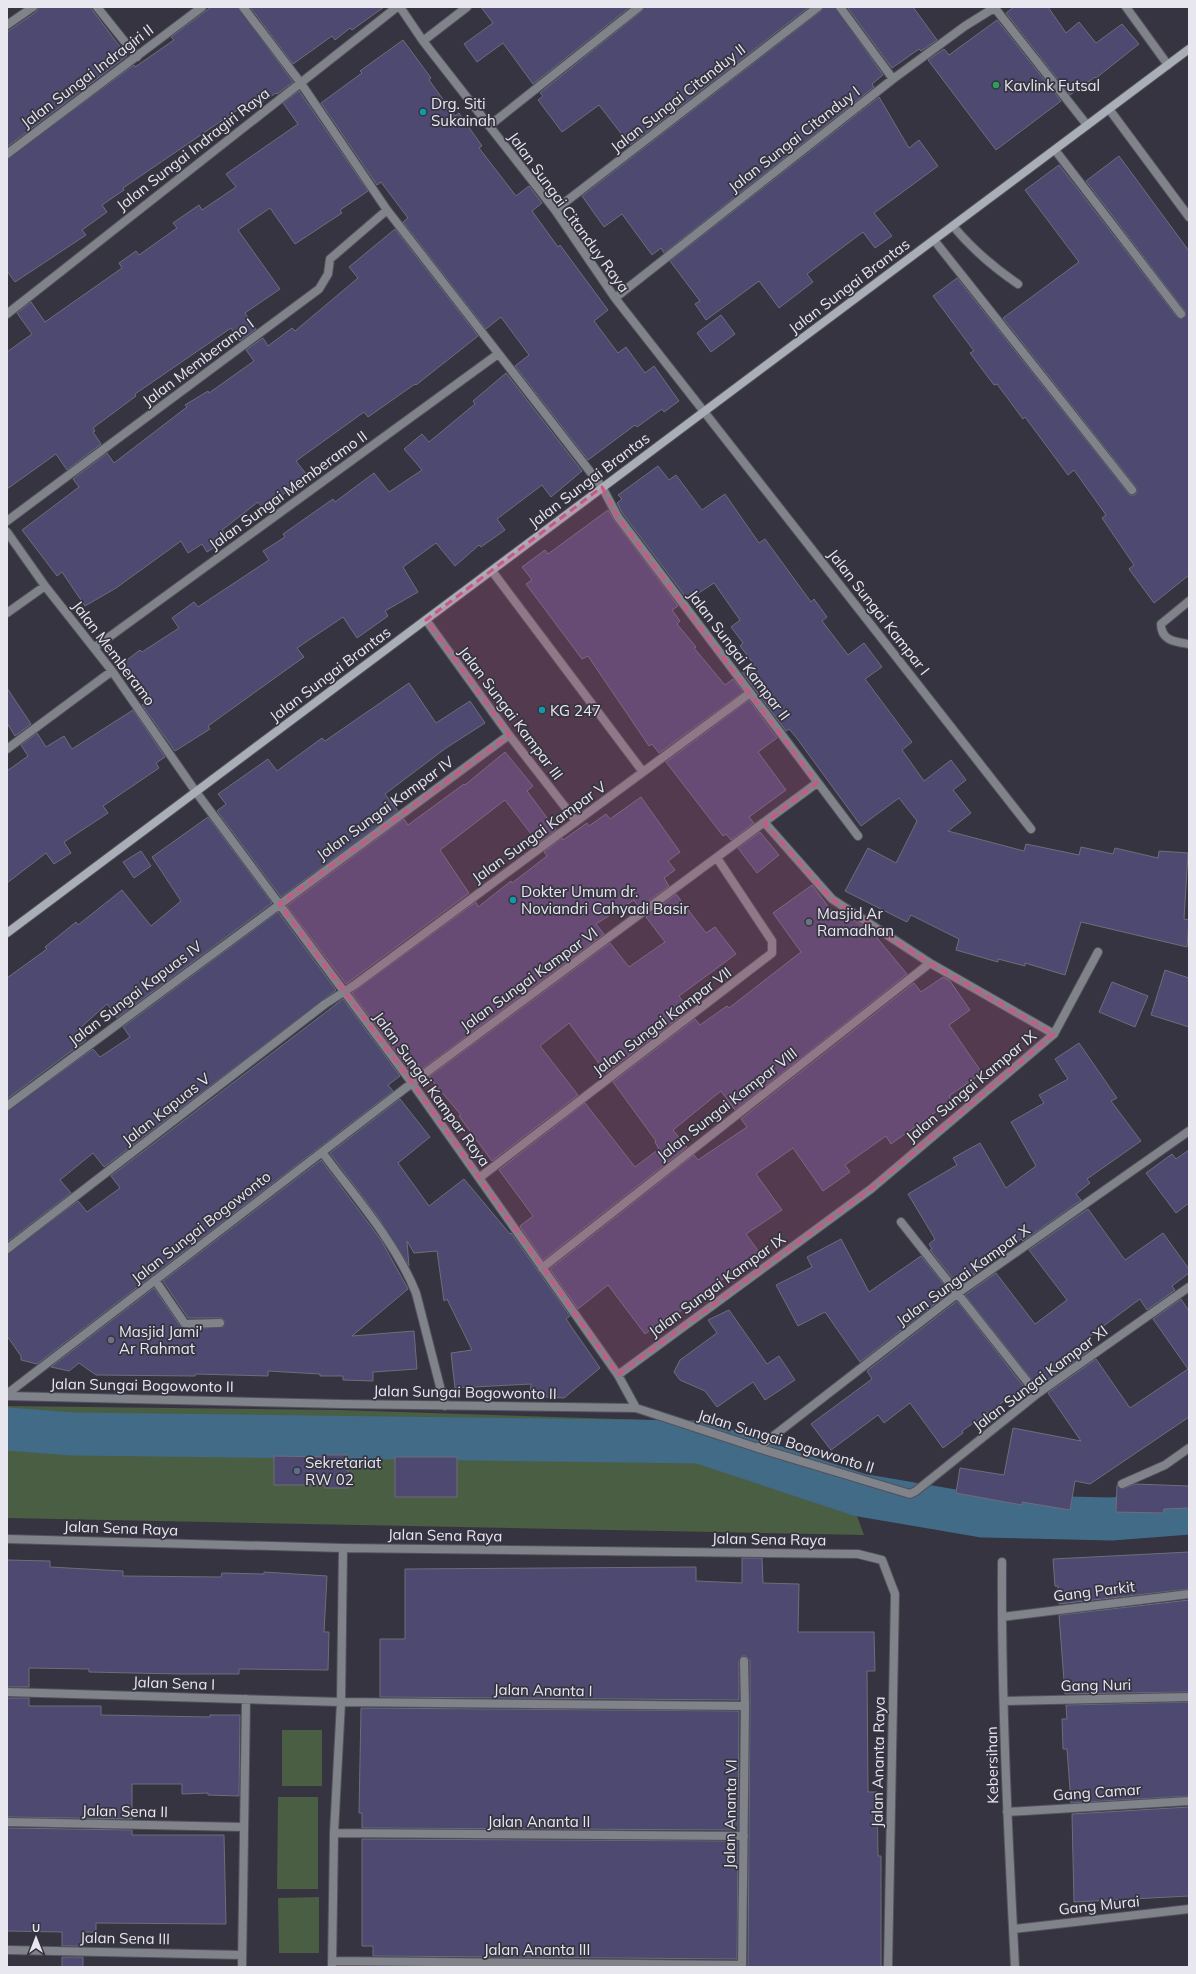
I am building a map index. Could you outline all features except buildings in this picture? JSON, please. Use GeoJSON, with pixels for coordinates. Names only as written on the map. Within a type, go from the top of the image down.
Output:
{"type":"FeatureCollection","features":[{"type":"Feature","properties":{"kind":"street"},"geometry":{"type":"LineString","coordinates":[[7,25],[33,7]]}},
{"type":"Feature","properties":{"kind":"street"},"geometry":{"type":"LineString","coordinates":[[97,7],[137,57]]}},
{"type":"Feature","properties":{"kind":"street","name":"Jalan Sungai Indragiri II"},"geometry":{"type":"LineString","coordinates":[[7,154],[202,7]]}},
{"type":"Feature","properties":{"kind":"street","name":"Jalan Sungai Kampar II"},"geometry":{"type":"LineString","coordinates":[[243,7],[300,82],[387,210],[602,487],[618,517],[858,836]]}},
{"type":"Feature","properties":{"kind":"street","name":"Jalan Sungai Indragiri Raya"},"geometry":{"type":"LineString","coordinates":[[7,314],[300,82],[398,7]]}},
{"type":"Feature","properties":{"kind":"street","name":"Jalan Sungai Citanduy Raya"},"geometry":{"type":"LineString","coordinates":[[398,7],[555,210],[615,298],[704,412]]}},
{"type":"Feature","properties":{"kind":"street"},"geometry":{"type":"LineString","coordinates":[[423,41],[467,7]]}},
{"type":"Feature","properties":{"kind":"street"},"geometry":{"type":"LineString","coordinates":[[489,126],[639,7]]}},
{"type":"Feature","properties":{"kind":"street","name":"Jalan Sungai Citanduy II"},"geometry":{"type":"LineString","coordinates":[[555,210],[818,7]]}},
{"type":"Feature","properties":{"kind":"street"},"geometry":{"type":"LineString","coordinates":[[840,7],[893,79]]}},
{"type":"Feature","properties":{"kind":"street"},"geometry":{"type":"LineString","coordinates":[[994,7],[1087,125]]}},
{"type":"Feature","properties":{"kind":"street","name":"Jalan Sungai Citanduy I"},"geometry":{"type":"LineString","coordinates":[[615,298],[893,79],[965,26],[994,7]]}},
{"type":"Feature","properties":{"kind":"street"},"geometry":{"type":"LineString","coordinates":[[1126,7],[1168,65]]}},
{"type":"Feature","properties":{"kind":"street","name":"Jalan Sungai Brantas"},"geometry":{"type":"LineString","coordinates":[[7,933],[1189,49]]}},
{"type":"Feature","properties":{"kind":"street"},"geometry":{"type":"LineString","coordinates":[[1109,109],[1189,217]]}},
{"type":"Feature","properties":{"kind":"street"},"geometry":{"type":"LineString","coordinates":[[1054,150],[1181,314]]}},
{"type":"Feature","properties":{"kind":"street","name":"Jalan Memberamo I"},"geometry":{"type":"LineString","coordinates":[[7,521],[319,289],[328,274],[330,259],[387,210]]}},
{"type":"Feature","properties":{"kind":"street"},"geometry":{"type":"LineString","coordinates":[[953,226],[967,243],[990,264],[1018,284]]}},
{"type":"Feature","properties":{"kind":"street"},"geometry":{"type":"LineString","coordinates":[[934,240],[1132,490]]}},
{"type":"Feature","properties":{"kind":"street","name":"Jalan Sungai Memberamo II"},"geometry":{"type":"LineString","coordinates":[[94,648],[498,354]]}},
{"type":"Feature","properties":{"kind":"street","name":"Jalan Sungai Kampar I"},"geometry":{"type":"LineString","coordinates":[[704,412],[1030,830]]}},
{"type":"Feature","properties":{"kind":"street","name":"Jalan Memberamo"},"geometry":{"type":"LineString","coordinates":[[7,532],[45,586],[112,671],[196,792]]}},
{"type":"Feature","properties":{"kind":"street"},"geometry":{"type":"LineString","coordinates":[[492,571],[643,772]]}},
{"type":"Feature","properties":{"kind":"street"},"geometry":{"type":"LineString","coordinates":[[7,613],[45,586]]}},
{"type":"Feature","properties":{"kind":"street"},"geometry":{"type":"LineString","coordinates":[[1189,601],[1161,624],[1162,633],[1166,638],[1172,641],[1189,644]]}},
{"type":"Feature","properties":{"kind":"street","name":"Jalan Sungai Kampar III"},"geometry":{"type":"LineString","coordinates":[[426,620],[509,735],[576,822]]}},
{"type":"Feature","properties":{"kind":"street"},"geometry":{"type":"LineString","coordinates":[[7,749],[112,671]]}},
{"type":"Feature","properties":{"kind":"street","name":"Jalan Sungai Kampar V"},"geometry":{"type":"LineString","coordinates":[[343,991],[356,984],[750,693]]}},
{"type":"Feature","properties":{"kind":"street","name":"Jalan Sungai Kampar IV"},"geometry":{"type":"LineString","coordinates":[[279,904],[509,735]]}},
{"type":"Feature","properties":{"kind":"street","name":"Jalan Sungai Kampar VI"},"geometry":{"type":"LineString","coordinates":[[412,1083],[818,783]]}},
{"type":"Feature","properties":{"kind":"street","name":"Jalan Sungai Kampar Raya"},"geometry":{"type":"LineString","coordinates":[[196,792],[412,1083],[618,1375],[636,1408]]}},
{"type":"Feature","properties":{"kind":"street","name":"Jalan Sungai Kampar IX"},"geometry":{"type":"LineString","coordinates":[[618,1375],[871,1189],[1054,1034],[930,963],[832,899],[765,823]]}},
{"type":"Feature","properties":{"kind":"street","name":"Jalan Sungai Kampar VII"},"geometry":{"type":"LineString","coordinates":[[479,1178],[772,954],[772,941],[717,858]]}},
{"type":"Feature","properties":{"kind":"street","name":"Jalan Sungai Kapuas IV"},"geometry":{"type":"LineString","coordinates":[[7,1106],[279,904]]}},
{"type":"Feature","properties":{"kind":"street"},"geometry":{"type":"LineString","coordinates":[[1054,1034],[1098,952]]}},
{"type":"Feature","properties":{"kind":"street","name":"Jalan Sungai Kampar VIII"},"geometry":{"type":"LineString","coordinates":[[542,1268],[930,963]]}},
{"type":"Feature","properties":{"kind":"street","name":"Jalan Kapuas V"},"geometry":{"type":"LineString","coordinates":[[7,1249],[343,991]]}},
{"type":"Feature","properties":{"kind":"street","name":"Jalan Sungai Bogowonto"},"geometry":{"type":"LineString","coordinates":[[7,1395],[412,1083]]}},
{"type":"Feature","properties":{"kind":"street","name":"Jalan Sungai Kampar X"},"geometry":{"type":"LineString","coordinates":[[758,1448],[958,1293],[1189,1131]]}},
{"type":"Feature","properties":{"kind":"street"},"geometry":{"type":"LineString","coordinates":[[322,1152],[394,1250],[412,1283],[416,1293],[445,1406]]}},
{"type":"Feature","properties":{"kind":"street"},"geometry":{"type":"LineString","coordinates":[[901,1222],[1036,1394]]}},
{"type":"Feature","properties":{"kind":"street"},"geometry":{"type":"LineString","coordinates":[[155,1280],[186,1324],[220,1323]]}},
{"type":"Feature","properties":{"kind":"street","name":"Jalan Sungai Kampar XI"},"geometry":{"type":"LineString","coordinates":[[910,1494],[916,1491],[1036,1394],[1189,1287]]}},
{"type":"Feature","properties":{"kind":"street","name":"Jalan Sungai Bogowonto II"},"geometry":{"type":"LineString","coordinates":[[7,1395],[445,1406],[636,1408],[758,1448],[910,1494]]}},
{"type":"Feature","properties":{"kind":"street"},"geometry":{"type":"LineString","coordinates":[[1122,1484],[1165,1465],[1189,1448]]}},
{"type":"Feature","properties":{"kind":"street","name":"Jalan Sena Raya"},"geometry":{"type":"LineString","coordinates":[[7,1538],[343,1548],[858,1554],[882,1560]]}},
{"type":"Feature","properties":{"kind":"street"},"geometry":{"type":"LineString","coordinates":[[332,1964],[334,1833],[341,1702],[343,1548]]}},
{"type":"Feature","properties":{"kind":"street","name":"Jalan Ananta Raya"},"geometry":{"type":"LineString","coordinates":[[882,1560],[895,1594],[888,1967]]}},
{"type":"Feature","properties":{"kind":"street","name":"Kebersihan"},"geometry":{"type":"LineString","coordinates":[[1002,1562],[1007,1812],[1015,1967]]}},
{"type":"Feature","properties":{"kind":"street","name":"Gang Parkit"},"geometry":{"type":"LineString","coordinates":[[1002,1617],[1189,1594]]}},
{"type":"Feature","properties":{"kind":"street","name":"Jalan Ananta VI"},"geometry":{"type":"LineString","coordinates":[[742,1966],[745,1706],[744,1661]]}},
{"type":"Feature","properties":{"kind":"street","name":"Jalan Sena I"},"geometry":{"type":"LineString","coordinates":[[7,1692],[341,1702]]}},
{"type":"Feature","properties":{"kind":"street","name":"Gang Nuri"},"geometry":{"type":"LineString","coordinates":[[1004,1701],[1189,1697]]}},
{"type":"Feature","properties":{"kind":"street"},"geometry":{"type":"LineString","coordinates":[[242,1967],[246,1699]]}},
{"type":"Feature","properties":{"kind":"street","name":"Jalan Ananta I"},"geometry":{"type":"LineString","coordinates":[[341,1702],[745,1706]]}},
{"type":"Feature","properties":{"kind":"street","name":"Gang Camar"},"geometry":{"type":"LineString","coordinates":[[1007,1812],[1189,1801]]}},
{"type":"Feature","properties":{"kind":"street","name":"Jalan Sena II"},"geometry":{"type":"LineString","coordinates":[[7,1822],[243,1827]]}},
{"type":"Feature","properties":{"kind":"street","name":"Jalan Ananta II"},"geometry":{"type":"LineString","coordinates":[[334,1833],[744,1836]]}},
{"type":"Feature","properties":{"kind":"street","name":"Gang Murai"},"geometry":{"type":"LineString","coordinates":[[1013,1929],[1189,1909]]}},
{"type":"Feature","properties":{"kind":"street","name":"Jalan Sena III"},"geometry":{"type":"LineString","coordinates":[[7,1950],[242,1955]]}},
{"type":"Feature","properties":{"kind":"street","name":"Jalan Ananta III"},"geometry":{"type":"LineString","coordinates":[[332,1964],[742,1966]]}},
{"type":"Feature","properties":{"kind":"highlighted area"},"geometry":{"type":"Polygon","coordinates":[[[602,487],[618,517],[817,783],[765,823],[832,899],[930,963],[1054,1034],[871,1189],[618,1375],[412,1083],[279,904],[509,735],[426,620],[602,487]]]}},
{"type":"Feature","properties":{"kind":"green space"},"geometry":{"type":"Polygon","coordinates":[[[7,1406],[338,1410],[650,1420],[847,1489],[864,1535],[7,1518],[7,1406]]]}},
{"type":"Feature","properties":{"kind":"green space"},"geometry":{"type":"Polygon","coordinates":[[[282,1730],[322,1730],[322,1786],[282,1786],[282,1730]]]}},
{"type":"Feature","properties":{"kind":"green space"},"geometry":{"type":"Polygon","coordinates":[[[278,1797],[318,1797],[318,1889],[277,1889],[278,1797]]]}},
{"type":"Feature","properties":{"kind":"green space"},"geometry":{"type":"Polygon","coordinates":[[[319,1897],[319,1953],[279,1953],[278,1898],[319,1897]]]}},
{"type":"Feature","properties":{"kind":"waterway"},"geometry":{"type":"LineString","coordinates":[[7,1429],[73,1434],[700,1442],[860,1495],[983,1516],[1111,1519],[1189,1513]]}},
{"type":"Feature","properties":{"kind":"place","name":"Kavlink Futsal"},"geometry":{"type":"Point","coordinates":[996,85]}},
{"type":"Feature","properties":{"kind":"place","name":"Drg. Siti Sukainah"},"geometry":{"type":"Point","coordinates":[423,112]}},
{"type":"Feature","properties":{"kind":"place","name":"KG 247"},"geometry":{"type":"Point","coordinates":[542,710]}},
{"type":"Feature","properties":{"kind":"place","name":"Dokter Umum dr. Noviandri Cahyadi Basir"},"geometry":{"type":"Point","coordinates":[513,900]}},
{"type":"Feature","properties":{"kind":"place","name":"Masjid Ar Ramadhan"},"geometry":{"type":"Point","coordinates":[809,922]}},
{"type":"Feature","properties":{"kind":"place","name":"Masjid Jami' Ar Rahmat"},"geometry":{"type":"Point","coordinates":[111,1340]}},
{"type":"Feature","properties":{"kind":"place","name":"Sekretariat RW 02"},"geometry":{"type":"Point","coordinates":[297,1471]}}]}
